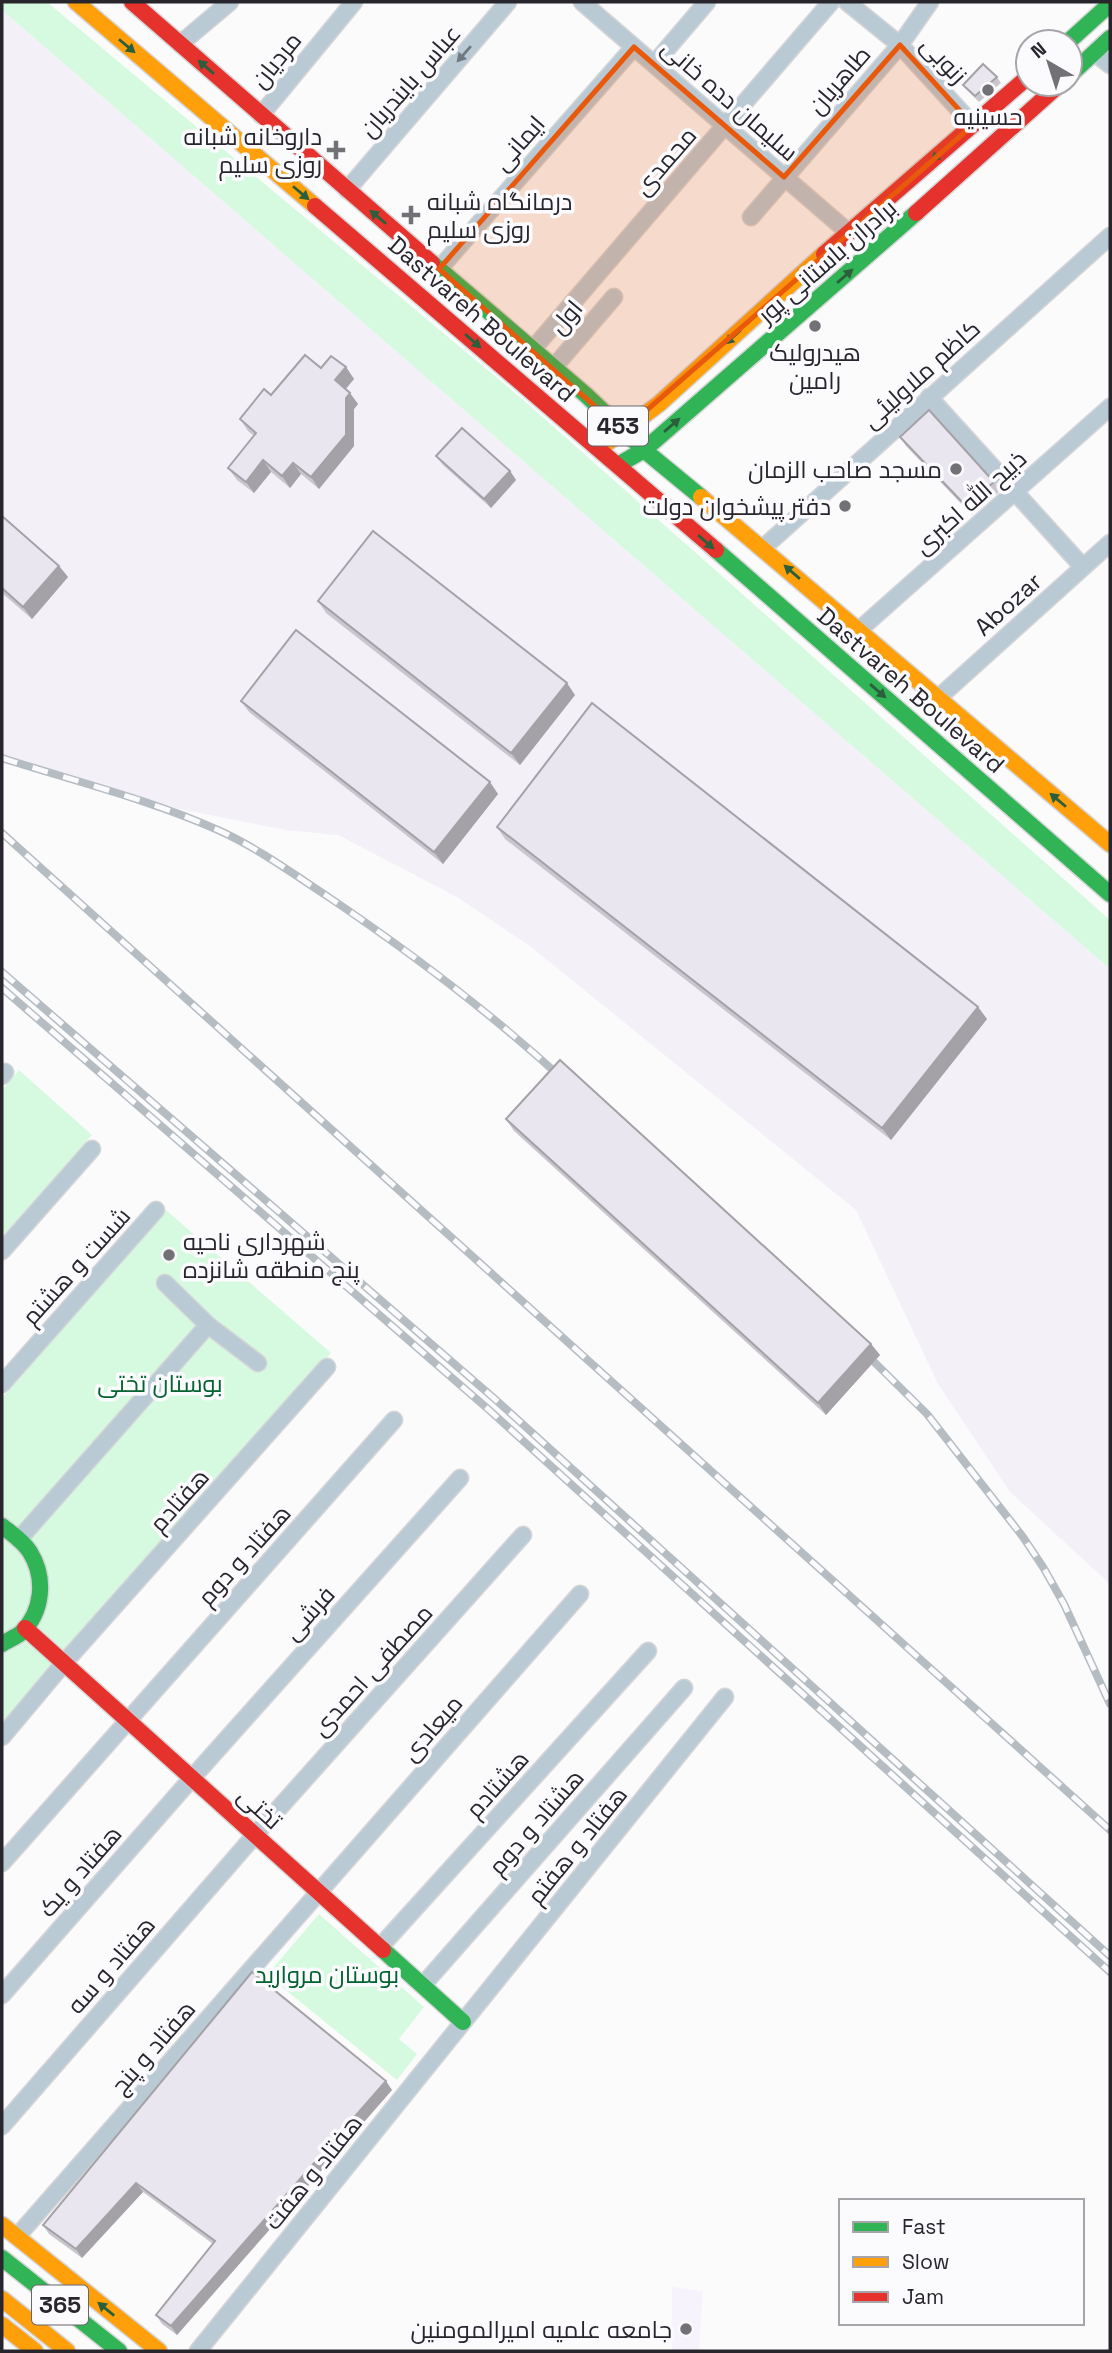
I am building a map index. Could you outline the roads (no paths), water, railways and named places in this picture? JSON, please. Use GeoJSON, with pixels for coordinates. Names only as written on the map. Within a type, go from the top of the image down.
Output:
{"type":"FeatureCollection","features":[{"type":"Feature","properties":{"kind":"main road","name":"Dastvareh Boulevard"},"geometry":{"type":"LineString","coordinates":[[75,2],[618,465],[1110,894]]}},
{"type":"Feature","properties":{"kind":"main road","name":"Dastvareh Boulevard"},"geometry":{"type":"LineString","coordinates":[[132,2],[347,191],[554,367],[644,450],[1110,844]]}},
{"type":"Feature","properties":{"kind":"main road"},"geometry":{"type":"LineString","coordinates":[[1083,28],[1110,4]]}},
{"type":"Feature","properties":{"kind":"main road"},"geometry":{"type":"LineString","coordinates":[[1084,63],[1110,38]]}},
{"type":"Feature","properties":{"kind":"main road","name":"برادران باستانی پور"},"geometry":{"type":"LineString","coordinates":[[599,449],[659,404],[848,232],[1014,89]]}},
{"type":"Feature","properties":{"kind":"main road","name":"برادران باستانی پور"},"geometry":{"type":"LineString","coordinates":[[618,465],[644,450],[1044,98]]}},
{"type":"Feature","properties":{"kind":"main road"},"geometry":{"type":"LineString","coordinates":[[2,1526],[20,1538],[32,1553],[40,1572],[41,1592],[36,1611],[25,1628],[10,1641],[2,1644]]}},
{"type":"Feature","properties":{"kind":"main road","name":"تختی"},"geometry":{"type":"LineString","coordinates":[[25,1628],[463,2022]]}},
{"type":"Feature","properties":{"kind":"main road"},"geometry":{"type":"LineString","coordinates":[[2,2225],[159,2351]]}},
{"type":"Feature","properties":{"kind":"main road","name":"365"},"geometry":{"type":"LineString","coordinates":[[2,2258],[119,2351]]}},
{"type":"Feature","properties":{"kind":"main road","name":"365"},"geometry":{"type":"LineString","coordinates":[[2,2299],[68,2351]]}},
{"type":"Feature","properties":{"kind":"main road"},"geometry":{"type":"LineString","coordinates":[[2,2325],[35,2351]]}},
{"type":"Feature","properties":{"kind":"street"},"geometry":{"type":"LineString","coordinates":[[180,44],[230,2]]}},
{"type":"Feature","properties":{"kind":"street","name":"مردیان"},"geometry":{"type":"LineString","coordinates":[[261,115],[354,2]]}},
{"type":"Feature","properties":{"kind":"street","name":"عباس بایندریان"},"geometry":{"type":"LineString","coordinates":[[347,191],[508,2]]}},
{"type":"Feature","properties":{"kind":"street"},"geometry":{"type":"LineString","coordinates":[[654,64],[707,2]]}},
{"type":"Feature","properties":{"kind":"street","name":"محمدی"},"geometry":{"type":"LineString","coordinates":[[533,349],[831,2]]}},
{"type":"Feature","properties":{"kind":"street","name":"زنوبی"},"geometry":{"type":"LineString","coordinates":[[847,2],[900,45],[973,125]]}},
{"type":"Feature","properties":{"kind":"street","name":"طاهریان"},"geometry":{"type":"LineString","coordinates":[[784,177],[900,45],[930,2]]}},
{"type":"Feature","properties":{"kind":"street","name":"سلیمان دده خانی"},"geometry":{"type":"LineString","coordinates":[[590,4],[634,47],[848,232]]}},
{"type":"Feature","properties":{"kind":"street","name":"ایمانی"},"geometry":{"type":"LineString","coordinates":[[439,269],[634,47]]}},
{"type":"Feature","properties":{"kind":"street"},"geometry":{"type":"LineString","coordinates":[[1095,53],[1110,65]]}},
{"type":"Feature","properties":{"kind":"street"},"geometry":{"type":"LineString","coordinates":[[751,217],[784,177]]}},
{"type":"Feature","properties":{"kind":"street","name":"کاظم ملاولیئی"},"geometry":{"type":"LineString","coordinates":[[763,548],[1110,236]]}},
{"type":"Feature","properties":{"kind":"street","name":"اول"},"geometry":{"type":"LineString","coordinates":[[554,367],[614,297]]}},
{"type":"Feature","properties":{"kind":"street"},"geometry":{"type":"LineString","coordinates":[[929,397],[1083,567]]}},
{"type":"Feature","properties":{"kind":"street","name":"ذبیح الله اکبری"},"geometry":{"type":"LineString","coordinates":[[859,630],[1110,407]]}},
{"type":"Feature","properties":{"kind":"street","name":"Abozar"},"geometry":{"type":"LineString","coordinates":[[937,699],[1110,543]]}},
{"type":"Feature","properties":{"kind":"street"},"geometry":{"type":"LineString","coordinates":[[2,1251],[92,1149]]}},
{"type":"Feature","properties":{"kind":"street","name":"شست و هشتم"},"geometry":{"type":"LineString","coordinates":[[2,1384],[156,1210]]}},
{"type":"Feature","properties":{"kind":"street"},"geometry":{"type":"LineString","coordinates":[[165,1283],[208,1325],[258,1363]]}},
{"type":"Feature","properties":{"kind":"street"},"geometry":{"type":"LineString","coordinates":[[20,1538],[208,1325]]}},
{"type":"Feature","properties":{"kind":"street","name":"هفتادم"},"geometry":{"type":"LineString","coordinates":[[2,1737],[64,1662],[327,1367]]}},
{"type":"Feature","properties":{"kind":"street","name":"هفتاد و دوم"},"geometry":{"type":"LineString","coordinates":[[2,1863],[394,1420]]}},
{"type":"Feature","properties":{"kind":"street","name":"فرشی"},"geometry":{"type":"LineString","coordinates":[[192,1778],[460,1478]]}},
{"type":"Feature","properties":{"kind":"street","name":"مصطفی احمدی"},"geometry":{"type":"LineString","coordinates":[[256,1835],[523,1535]]}},
{"type":"Feature","properties":{"kind":"street","name":"میعادی"},"geometry":{"type":"LineString","coordinates":[[320,1893],[580,1594]]}},
{"type":"Feature","properties":{"kind":"street","name":"هشتادم"},"geometry":{"type":"LineString","coordinates":[[380,1947],[648,1651]]}},
{"type":"Feature","properties":{"kind":"street","name":"هشتاد و دوم"},"geometry":{"type":"LineString","coordinates":[[423,1985],[684,1688]]}},
{"type":"Feature","properties":{"kind":"street","name":"هفتاد و هفتم"},"geometry":{"type":"LineString","coordinates":[[463,2022],[725,1697]]}},
{"type":"Feature","properties":{"kind":"street","name":"هفتاد و یک"},"geometry":{"type":"LineString","coordinates":[[2,1995],[192,1778]]}},
{"type":"Feature","properties":{"kind":"street","name":"هفتاد و سه"},"geometry":{"type":"LineString","coordinates":[[2,2126],[256,1835]]}},
{"type":"Feature","properties":{"kind":"street","name":"هفتاد و پنج"},"geometry":{"type":"LineString","coordinates":[[22,2232],[320,1893]]}},
{"type":"Feature","properties":{"kind":"street","name":"هفتاد و هفت"},"geometry":{"type":"LineString","coordinates":[[198,2351],[463,2022]]}},
{"type":"Feature","properties":{"kind":"railway"},"geometry":{"type":"LineString","coordinates":[[2,758],[165,809],[246,844],[327,896],[419,961],[479,1007],[565,1081]]}},
{"type":"Feature","properties":{"kind":"railway"},"geometry":{"type":"LineString","coordinates":[[2,833],[1110,1830]]}},
{"type":"Feature","properties":{"kind":"railway"},"geometry":{"type":"LineString","coordinates":[[2,972],[496,1400],[1110,1956]]}},
{"type":"Feature","properties":{"kind":"railway"},"geometry":{"type":"LineString","coordinates":[[2,988],[488,1409],[1110,1972]]}},
{"type":"Feature","properties":{"kind":"railway"},"geometry":{"type":"LineString","coordinates":[[861,1349],[927,1414],[1023,1537],[1064,1604],[1110,1704]]}},
{"type":"Feature","properties":{"kind":"place","name":"حسینیه"},"geometry":{"type":"Point","coordinates":[988,90]}},
{"type":"Feature","properties":{"kind":"place","name":"داروخانه شبانه روزی سلیم"},"geometry":{"type":"Point","coordinates":[336,150]}},
{"type":"Feature","properties":{"kind":"place","name":"درمانگاه شبانه روزی سلیم"},"geometry":{"type":"Point","coordinates":[411,215]}},
{"type":"Feature","properties":{"kind":"place","name":"هیدرولیک رامین"},"geometry":{"type":"Point","coordinates":[815,326]}},
{"type":"Feature","properties":{"kind":"place","name":"مسجد صاحب الزمان"},"geometry":{"type":"Point","coordinates":[956,469]}},
{"type":"Feature","properties":{"kind":"place","name":"دفتر پیشخوان دولت"},"geometry":{"type":"Point","coordinates":[845,506]}},
{"type":"Feature","properties":{"kind":"place","name":"شهرداری ناحیه پنج منطقه شانزده"},"geometry":{"type":"Point","coordinates":[169,1255]}},
{"type":"Feature","properties":{"kind":"place","name":"جامعه علمیه امیرالمومنین"},"geometry":{"type":"Point","coordinates":[686,2329]}},
{"type":"Feature","properties":{"kind":"park label","name":"بوستان تختی"},"geometry":{"type":"Point","coordinates":[160,1383]}},
{"type":"Feature","properties":{"kind":"park label","name":"بوستان مروارید"},"geometry":{"type":"Point","coordinates":[327,1974]}}]}
